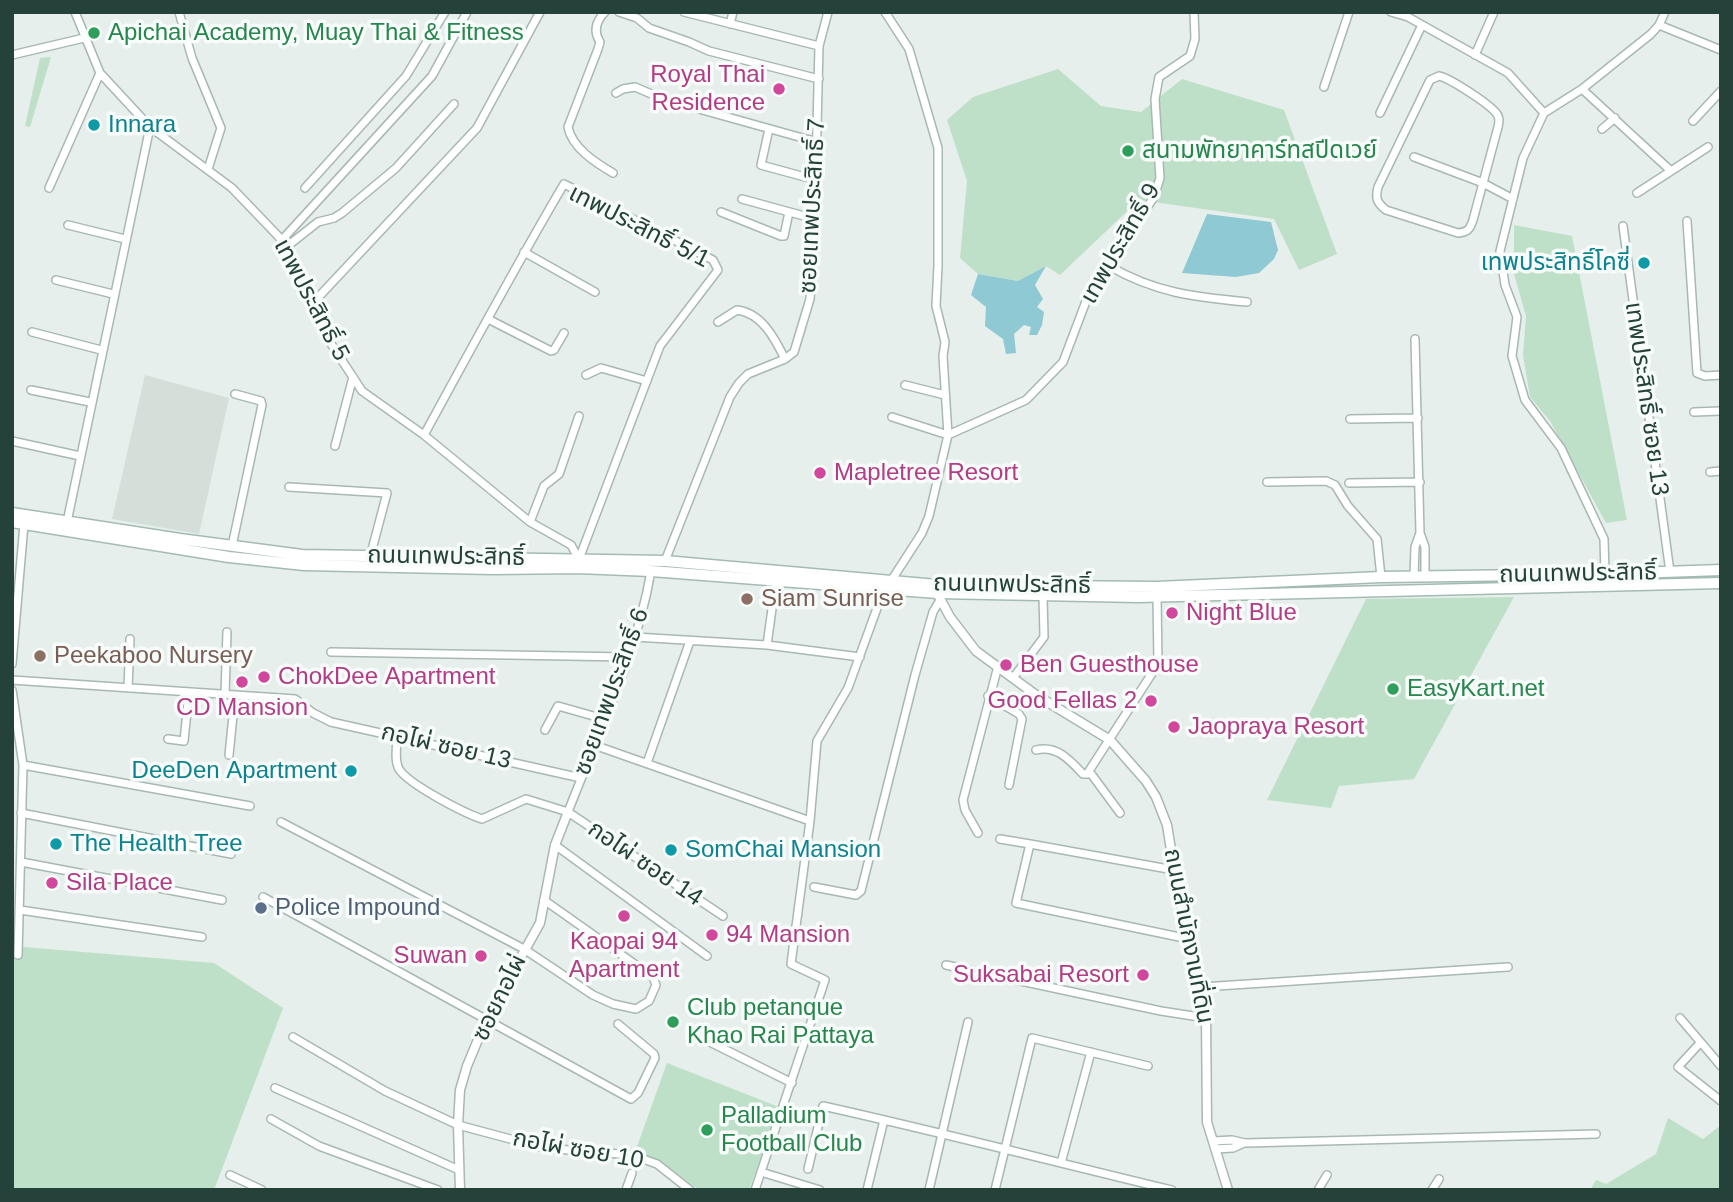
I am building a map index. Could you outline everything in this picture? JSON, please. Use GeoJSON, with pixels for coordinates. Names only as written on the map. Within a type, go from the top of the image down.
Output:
{"type":"FeatureCollection","features":[{"type":"Feature","properties":{"kind":"main road","name":"ถนนเทพประสิทธิ์"},"geometry":{"type":"LineString","coordinates":[[12,513],[232,547],[302,555],[665,561],[938,592],[1157,596],[1721,583]]}},
{"type":"Feature","properties":{"kind":"main road","name":"ถนนเทพประสิทธิ์"},"geometry":{"type":"LineString","coordinates":[[12,522],[229,557],[304,565],[578,568],[888,585]]}},
{"type":"Feature","properties":{"kind":"main road"},"geometry":{"type":"LineString","coordinates":[[651,571],[665,561]]}},
{"type":"Feature","properties":{"kind":"main road","name":"ถนนเทพประสิทธิ์"},"geometry":{"type":"LineString","coordinates":[[938,592],[1157,587],[1381,577],[1605,575],[1721,570]]}},
{"type":"Feature","properties":{"kind":"street","name":"เทพประสิทธิ์ 5"},"geometry":{"type":"LineString","coordinates":[[75,12],[100,74],[150,127],[232,188],[283,244],[324,333],[362,391],[424,435],[530,523],[571,545],[579,559]]}},
{"type":"Feature","properties":{"kind":"street"},"geometry":{"type":"LineString","coordinates":[[179,12],[192,58],[220,127],[208,169]]}},
{"type":"Feature","properties":{"kind":"street"},"geometry":{"type":"LineString","coordinates":[[305,188],[406,76],[445,12]]}},
{"type":"Feature","properties":{"kind":"street"},"geometry":{"type":"LineString","coordinates":[[283,244],[432,76],[467,12]]}},
{"type":"Feature","properties":{"kind":"street"},"geometry":{"type":"LineString","coordinates":[[311,305],[477,128],[540,12]]}},
{"type":"Feature","properties":{"kind":"street"},"geometry":{"type":"LineString","coordinates":[[605,12],[597,24],[596,35],[600,42],[598,49],[568,127],[574,140],[592,160],[613,173]]}},
{"type":"Feature","properties":{"kind":"street"},"geometry":{"type":"LineString","coordinates":[[619,12],[636,18],[649,28],[709,51],[819,79]]}},
{"type":"Feature","properties":{"kind":"street"},"geometry":{"type":"LineString","coordinates":[[730,24],[733,12]]}},
{"type":"Feature","properties":{"kind":"street","name":"ซอยเทพประสิทธิ์ 7"},"geometry":{"type":"LineString","coordinates":[[785,359],[794,352],[810,299],[815,219],[819,46],[828,12]]}},
{"type":"Feature","properties":{"kind":"street"},"geometry":{"type":"LineString","coordinates":[[755,1190],[825,980],[790,964],[810,821],[817,741],[848,688],[888,585],[926,525],[948,435],[945,342],[936,306],[937,148],[909,49],[885,12]]}},
{"type":"Feature","properties":{"kind":"street","name":"เทพประสิทธิ์ 9"},"geometry":{"type":"LineString","coordinates":[[948,435],[1026,400],[1063,362],[1088,296],[1154,197],[1160,178],[1155,99],[1160,76],[1190,56],[1195,39],[1194,12]]}},
{"type":"Feature","properties":{"kind":"street"},"geometry":{"type":"LineString","coordinates":[[1324,87],[1349,12]]}},
{"type":"Feature","properties":{"kind":"street"},"geometry":{"type":"LineString","coordinates":[[1391,12],[1408,17],[1508,73],[1544,113]]}},
{"type":"Feature","properties":{"kind":"street"},"geometry":{"type":"LineString","coordinates":[[1475,55],[1494,12]]}},
{"type":"Feature","properties":{"kind":"street"},"geometry":{"type":"LineString","coordinates":[[1605,575],[1604,538],[1561,448],[1525,400],[1513,356],[1517,317],[1505,285],[1500,251],[1523,158],[1544,113],[1582,89],[1659,25],[1665,12]]}},
{"type":"Feature","properties":{"kind":"street"},"geometry":{"type":"LineString","coordinates":[[690,13],[819,46]]}},
{"type":"Feature","properties":{"kind":"street"},"geometry":{"type":"LineString","coordinates":[[1380,113],[1422,25]]}},
{"type":"Feature","properties":{"kind":"street"},"geometry":{"type":"LineString","coordinates":[[1659,25],[1721,50]]}},
{"type":"Feature","properties":{"kind":"street"},"geometry":{"type":"LineString","coordinates":[[12,55],[84,38]]}},
{"type":"Feature","properties":{"kind":"street"},"geometry":{"type":"LineString","coordinates":[[49,188],[100,74]]}},
{"type":"Feature","properties":{"kind":"street"},"geometry":{"type":"LineString","coordinates":[[1435,77],[1445,77],[1497,113],[1498,127],[1483,183],[1474,220],[1465,233],[1386,210],[1378,204],[1378,187],[1430,80],[1435,77]]}},
{"type":"Feature","properties":{"kind":"street"},"geometry":{"type":"LineString","coordinates":[[616,93],[627,87],[635,87],[663,99],[817,142]]}},
{"type":"Feature","properties":{"kind":"street"},"geometry":{"type":"LineString","coordinates":[[1582,89],[1671,172]]}},
{"type":"Feature","properties":{"kind":"street"},"geometry":{"type":"LineString","coordinates":[[1693,121],[1721,91]]}},
{"type":"Feature","properties":{"kind":"street"},"geometry":{"type":"LineString","coordinates":[[283,244],[318,222],[342,213],[396,168],[454,104]]}},
{"type":"Feature","properties":{"kind":"street"},"geometry":{"type":"LineString","coordinates":[[1602,129],[1615,118]]}},
{"type":"Feature","properties":{"kind":"street"},"geometry":{"type":"LineString","coordinates":[[67,522],[90,402],[150,127]]}},
{"type":"Feature","properties":{"kind":"street"},"geometry":{"type":"LineString","coordinates":[[769,129],[761,166],[816,180]]}},
{"type":"Feature","properties":{"kind":"street"},"geometry":{"type":"LineString","coordinates":[[1637,193],[1708,147]]}},
{"type":"Feature","properties":{"kind":"street"},"geometry":{"type":"LineString","coordinates":[[1414,157],[1483,183],[1513,199]]}},
{"type":"Feature","properties":{"kind":"street","name":"เทพประสิทธิ์ 5/1"},"geometry":{"type":"LineString","coordinates":[[424,435],[564,184],[713,260],[718,270],[660,346],[579,559]]}},
{"type":"Feature","properties":{"kind":"street"},"geometry":{"type":"LineString","coordinates":[[742,199],[815,219]]}},
{"type":"Feature","properties":{"kind":"street"},"geometry":{"type":"LineString","coordinates":[[721,212],[783,236],[789,212]]}},
{"type":"Feature","properties":{"kind":"street"},"geometry":{"type":"LineString","coordinates":[[1687,221],[1697,373],[1704,376],[1721,375]]}},
{"type":"Feature","properties":{"kind":"street"},"geometry":{"type":"LineString","coordinates":[[68,225],[125,239]]}},
{"type":"Feature","properties":{"kind":"street","name":"เทพประสิทธิ์ ซอย 13"},"geometry":{"type":"LineString","coordinates":[[1623,226],[1670,572]]}},
{"type":"Feature","properties":{"kind":"street"},"geometry":{"type":"LineString","coordinates":[[524,252],[595,292]]}},
{"type":"Feature","properties":{"kind":"street"},"geometry":{"type":"LineString","coordinates":[[1109,266],[1131,279],[1163,291],[1247,302]]}},
{"type":"Feature","properties":{"kind":"street"},"geometry":{"type":"LineString","coordinates":[[56,280],[113,294]]}},
{"type":"Feature","properties":{"kind":"street"},"geometry":{"type":"LineString","coordinates":[[665,561],[730,397],[748,374],[785,359],[765,326],[752,315],[737,310],[718,322]]}},
{"type":"Feature","properties":{"kind":"street"},"geometry":{"type":"LineString","coordinates":[[488,319],[551,351],[564,333]]}},
{"type":"Feature","properties":{"kind":"street"},"geometry":{"type":"LineString","coordinates":[[32,332],[101,350]]}},
{"type":"Feature","properties":{"kind":"street"},"geometry":{"type":"LineString","coordinates":[[1415,339],[1420,482],[1420,533],[1415,547],[1420,576]]}},
{"type":"Feature","properties":{"kind":"street"},"geometry":{"type":"LineString","coordinates":[[586,375],[601,368],[647,381]]}},
{"type":"Feature","properties":{"kind":"street"},"geometry":{"type":"LineString","coordinates":[[335,446],[353,377]]}},
{"type":"Feature","properties":{"kind":"street"},"geometry":{"type":"LineString","coordinates":[[905,385],[945,395]]}},
{"type":"Feature","properties":{"kind":"street"},"geometry":{"type":"LineString","coordinates":[[31,390],[90,402]]}},
{"type":"Feature","properties":{"kind":"street"},"geometry":{"type":"LineString","coordinates":[[232,547],[262,405],[261,401],[235,394]]}},
{"type":"Feature","properties":{"kind":"street"},"geometry":{"type":"LineString","coordinates":[[1694,412],[1721,411]]}},
{"type":"Feature","properties":{"kind":"street"},"geometry":{"type":"LineString","coordinates":[[530,523],[544,486],[559,474],[579,416]]}},
{"type":"Feature","properties":{"kind":"street"},"geometry":{"type":"LineString","coordinates":[[892,417],[948,435]]}},
{"type":"Feature","properties":{"kind":"street"},"geometry":{"type":"LineString","coordinates":[[1350,419],[1418,418]]}},
{"type":"Feature","properties":{"kind":"street"},"geometry":{"type":"LineString","coordinates":[[12,441],[80,456]]}},
{"type":"Feature","properties":{"kind":"street"},"geometry":{"type":"LineString","coordinates":[[1710,472],[1721,471]]}},
{"type":"Feature","properties":{"kind":"street"},"geometry":{"type":"LineString","coordinates":[[1267,481],[1326,481],[1335,485],[1348,506],[1377,539],[1381,577]]}},
{"type":"Feature","properties":{"kind":"street"},"geometry":{"type":"LineString","coordinates":[[1349,482],[1420,482]]}},
{"type":"Feature","properties":{"kind":"street"},"geometry":{"type":"LineString","coordinates":[[289,487],[387,493],[370,557]]}},
{"type":"Feature","properties":{"kind":"street"},"geometry":{"type":"LineString","coordinates":[[12,664],[24,524]]}},
{"type":"Feature","properties":{"kind":"street","name":"ซอยเทพประสิทธิ์ 6"},"geometry":{"type":"LineString","coordinates":[[568,812],[635,637],[646,603],[651,571]]}},
{"type":"Feature","properties":{"kind":"street"},"geometry":{"type":"LineString","coordinates":[[767,645],[776,580]]}},
{"type":"Feature","properties":{"kind":"street"},"geometry":{"type":"LineString","coordinates":[[814,887],[856,895],[862,891],[938,592]]}},
{"type":"Feature","properties":{"kind":"street","name":"ถนนสำนักงานที่ดิน"},"geometry":{"type":"LineString","coordinates":[[938,592],[950,617],[976,650],[1036,695],[1110,740],[1146,781],[1156,797],[1167,825],[1174,870],[1202,987],[1206,1018],[1207,1122],[1228,1190]]}},
{"type":"Feature","properties":{"kind":"street"},"geometry":{"type":"LineString","coordinates":[[1013,678],[1044,637],[1043,596]]}},
{"type":"Feature","properties":{"kind":"street"},"geometry":{"type":"LineString","coordinates":[[1036,750],[1058,752],[1066,756],[1083,774],[1087,774],[1158,664],[1157,596]]}},
{"type":"Feature","properties":{"kind":"street"},"geometry":{"type":"LineString","coordinates":[[225,695],[227,632]]}},
{"type":"Feature","properties":{"kind":"street"},"geometry":{"type":"LineString","coordinates":[[635,637],[767,645],[860,657]]}},
{"type":"Feature","properties":{"kind":"street"},"geometry":{"type":"LineString","coordinates":[[128,688],[130,639]]}},
{"type":"Feature","properties":{"kind":"street"},"geometry":{"type":"LineString","coordinates":[[647,763],[690,641]]}},
{"type":"Feature","properties":{"kind":"street"},"geometry":{"type":"LineString","coordinates":[[331,652],[628,657]]}},
{"type":"Feature","properties":{"kind":"street"},"geometry":{"type":"LineString","coordinates":[[978,833],[965,810],[963,800],[998,666]]}},
{"type":"Feature","properties":{"kind":"street","name":"กอไผ่ ซอย 13"},"geometry":{"type":"LineString","coordinates":[[12,680],[295,699],[313,713],[331,722],[581,778]]}},
{"type":"Feature","properties":{"kind":"street"},"geometry":{"type":"LineString","coordinates":[[12,690],[23,765],[18,955]]}},
{"type":"Feature","properties":{"kind":"street"},"geometry":{"type":"LineString","coordinates":[[168,739],[184,741],[189,692]]}},
{"type":"Feature","properties":{"kind":"street"},"geometry":{"type":"LineString","coordinates":[[229,755],[235,696]]}},
{"type":"Feature","properties":{"kind":"street"},"geometry":{"type":"LineString","coordinates":[[988,696],[1019,714],[1022,719],[1009,785]]}},
{"type":"Feature","properties":{"kind":"street"},"geometry":{"type":"LineString","coordinates":[[545,730],[558,706],[604,719]]}},
{"type":"Feature","properties":{"kind":"street","name":"กอไผ่ ซอย 14"},"geometry":{"type":"LineString","coordinates":[[397,736],[396,762],[402,773],[455,807],[477,817],[487,817],[526,799],[568,812],[723,916]]}},
{"type":"Feature","properties":{"kind":"street"},"geometry":{"type":"LineString","coordinates":[[594,745],[810,821]]}},
{"type":"Feature","properties":{"kind":"street"},"geometry":{"type":"LineString","coordinates":[[23,765],[250,806]]}},
{"type":"Feature","properties":{"kind":"street"},"geometry":{"type":"LineString","coordinates":[[1089,771],[1120,813]]}},
{"type":"Feature","properties":{"kind":"street","name":"ซอยกอไผ่"},"geometry":{"type":"LineString","coordinates":[[460,1190],[460,1090],[487,1018],[540,923],[555,845],[568,812]]}},
{"type":"Feature","properties":{"kind":"street"},"geometry":{"type":"LineString","coordinates":[[21,813],[230,854]]}},
{"type":"Feature","properties":{"kind":"street"},"geometry":{"type":"LineString","coordinates":[[281,822],[524,949],[593,995],[636,1009],[649,1001],[656,985],[653,977],[544,900]]}},
{"type":"Feature","properties":{"kind":"street"},"geometry":{"type":"LineString","coordinates":[[1000,839],[1174,870]]}},
{"type":"Feature","properties":{"kind":"street"},"geometry":{"type":"LineString","coordinates":[[1030,844],[1016,903],[1189,939]]}},
{"type":"Feature","properties":{"kind":"street"},"geometry":{"type":"LineString","coordinates":[[555,845],[707,956]]}},
{"type":"Feature","properties":{"kind":"street"},"geometry":{"type":"LineString","coordinates":[[21,862],[222,900]]}},
{"type":"Feature","properties":{"kind":"street"},"geometry":{"type":"LineString","coordinates":[[263,897],[631,1099],[638,1093],[655,1058],[654,1054],[618,1024]]}},
{"type":"Feature","properties":{"kind":"street"},"geometry":{"type":"LineString","coordinates":[[20,910],[202,937]]}},
{"type":"Feature","properties":{"kind":"street"},"geometry":{"type":"LineString","coordinates":[[946,964],[1161,1011],[1206,1018]]}},
{"type":"Feature","properties":{"kind":"street"},"geometry":{"type":"LineString","coordinates":[[1202,987],[1508,967]]}},
{"type":"Feature","properties":{"kind":"street"},"geometry":{"type":"LineString","coordinates":[[1680,1018],[1721,1066]]}},
{"type":"Feature","properties":{"kind":"street"},"geometry":{"type":"LineString","coordinates":[[929,1190],[968,1022]]}},
{"type":"Feature","properties":{"kind":"street","name":"กอไผ่ ซอย 10"},"geometry":{"type":"LineString","coordinates":[[293,1037],[385,1091],[458,1125],[544,1148],[632,1155],[657,1164],[690,1190]]}},
{"type":"Feature","properties":{"kind":"street"},"geometry":{"type":"LineString","coordinates":[[995,1190],[1032,1038],[1148,1066]]}},
{"type":"Feature","properties":{"kind":"street"},"geometry":{"type":"LineString","coordinates":[[708,1041],[792,1083]]}},
{"type":"Feature","properties":{"kind":"street"},"geometry":{"type":"LineString","coordinates":[[1700,1043],[1678,1067],[1719,1095]]}},
{"type":"Feature","properties":{"kind":"street"},"geometry":{"type":"LineString","coordinates":[[1061,1163],[1091,1052]]}},
{"type":"Feature","properties":{"kind":"street"},"geometry":{"type":"LineString","coordinates":[[275,1088],[459,1170]]}},
{"type":"Feature","properties":{"kind":"street"},"geometry":{"type":"LineString","coordinates":[[808,1169],[823,1106],[942,1132],[1005,1151],[1172,1190]]}},
{"type":"Feature","properties":{"kind":"street"},"geometry":{"type":"LineString","coordinates":[[271,1119],[319,1146],[438,1190]]}},
{"type":"Feature","properties":{"kind":"street"},"geometry":{"type":"LineString","coordinates":[[867,1190],[884,1120]]}},
{"type":"Feature","properties":{"kind":"street"},"geometry":{"type":"LineString","coordinates":[[1214,1145],[1233,1148],[1245,1143],[1596,1134]]}},
{"type":"Feature","properties":{"kind":"street"},"geometry":{"type":"LineString","coordinates":[[761,1172],[820,1190]]}},
{"type":"Feature","properties":{"kind":"street"},"geometry":{"type":"LineString","coordinates":[[626,1190],[632,1173]]}},
{"type":"Feature","properties":{"kind":"street"},"geometry":{"type":"LineString","coordinates":[[230,1175],[262,1190]]}},
{"type":"Feature","properties":{"kind":"street"},"geometry":{"type":"LineString","coordinates":[[1318,1190],[1326,1175]]}},
{"type":"Feature","properties":{"kind":"street"},"geometry":{"type":"LineString","coordinates":[[1432,1190],[1438,1179]]}},
{"type":"Feature","properties":{"kind":"shaded area"},"geometry":{"type":"Polygon","coordinates":[[[145,375],[229,398],[199,534],[112,519],[145,375]]]}},
{"type":"Feature","properties":{"kind":"green space"},"geometry":{"type":"Polygon","coordinates":[[[51,57],[30,127],[25,126],[40,58],[51,57]]]}},
{"type":"Feature","properties":{"kind":"green space","name":"สนามพัทยาคาร์ทสปีดเวย์"},"geometry":{"type":"Polygon","coordinates":[[[1058,69],[1101,106],[1141,112],[1182,79],[1284,110],[1337,254],[1299,270],[1274,219],[1139,200],[1060,275],[1046,266],[1018,281],[978,274],[960,258],[967,181],[947,120],[973,97],[1058,69]]]}},
{"type":"Feature","properties":{"kind":"green space"},"geometry":{"type":"Polygon","coordinates":[[[1514,225],[1572,236],[1627,520],[1606,523],[1550,421],[1530,397],[1523,355],[1526,316],[1514,274],[1514,225]]]}},
{"type":"Feature","properties":{"kind":"green space","name":"EasyKart.net"},"geometry":{"type":"Polygon","coordinates":[[[1514,597],[1414,779],[1339,786],[1331,808],[1267,800],[1366,599],[1514,597]]]}},
{"type":"Feature","properties":{"kind":"green space"},"geometry":{"type":"Polygon","coordinates":[[[12,946],[214,963],[283,1008],[214,1190],[12,1190],[12,946]]]}},
{"type":"Feature","properties":{"kind":"green space","name":"Palladium Football Club"},"geometry":{"type":"Polygon","coordinates":[[[667,1063],[779,1107],[749,1190],[699,1190],[659,1160],[635,1152],[667,1063]]]}},
{"type":"Feature","properties":{"kind":"green space"},"geometry":{"type":"Polygon","coordinates":[[[1668,1118],[1703,1139],[1721,1125],[1721,1190],[1590,1190],[1596,1180],[1606,1184],[1656,1154],[1668,1118]]]}},
{"type":"Feature","properties":{"kind":"water"},"geometry":{"type":"Polygon","coordinates":[[[1207,214],[1271,222],[1278,250],[1274,259],[1259,273],[1236,277],[1182,273],[1207,214]]]}},
{"type":"Feature","properties":{"kind":"water"},"geometry":{"type":"Polygon","coordinates":[[[1046,266],[1035,285],[1043,299],[1037,307],[1044,312],[1042,325],[1037,335],[1029,335],[1031,327],[1024,325],[1014,334],[1016,353],[1006,354],[1003,339],[985,326],[986,307],[971,295],[978,274],[1018,281],[1046,266]]]}},
{"type":"Feature","properties":{"kind":"place","name":"Apichai Academy, Muay Thai & Fitness"},"geometry":{"type":"Point","coordinates":[94,33]}},
{"type":"Feature","properties":{"kind":"place","name":"Royal Thai Residence"},"geometry":{"type":"Point","coordinates":[779,89]}},
{"type":"Feature","properties":{"kind":"place","name":"Innara"},"geometry":{"type":"Point","coordinates":[94,125]}},
{"type":"Feature","properties":{"kind":"place","name":"สนามพัทยาคาร์ทสปีดเวย์"},"geometry":{"type":"Point","coordinates":[1128,151]}},
{"type":"Feature","properties":{"kind":"place","name":"เทพประสิทธิ์โคซี่"},"geometry":{"type":"Point","coordinates":[1644,263]}},
{"type":"Feature","properties":{"kind":"place","name":"Mapletree Resort"},"geometry":{"type":"Point","coordinates":[820,473]}},
{"type":"Feature","properties":{"kind":"place","name":"Siam Sunrise"},"geometry":{"type":"Point","coordinates":[747,599]}},
{"type":"Feature","properties":{"kind":"place","name":"Night Blue"},"geometry":{"type":"Point","coordinates":[1172,613]}},
{"type":"Feature","properties":{"kind":"place","name":"Peekaboo Nursery"},"geometry":{"type":"Point","coordinates":[40,656]}},
{"type":"Feature","properties":{"kind":"place","name":"Ben Guesthouse"},"geometry":{"type":"Point","coordinates":[1006,665]}},
{"type":"Feature","properties":{"kind":"place","name":"ChokDee Apartment"},"geometry":{"type":"Point","coordinates":[264,677]}},
{"type":"Feature","properties":{"kind":"place","name":"CD Mansion"},"geometry":{"type":"Point","coordinates":[242,682]}},
{"type":"Feature","properties":{"kind":"place","name":"EasyKart.net"},"geometry":{"type":"Point","coordinates":[1393,689]}},
{"type":"Feature","properties":{"kind":"place","name":"Good Fellas 2"},"geometry":{"type":"Point","coordinates":[1151,701]}},
{"type":"Feature","properties":{"kind":"place","name":"Jaopraya Resort"},"geometry":{"type":"Point","coordinates":[1174,727]}},
{"type":"Feature","properties":{"kind":"place","name":"DeeDen Apartment"},"geometry":{"type":"Point","coordinates":[351,771]}},
{"type":"Feature","properties":{"kind":"place","name":"The Health Tree"},"geometry":{"type":"Point","coordinates":[56,844]}},
{"type":"Feature","properties":{"kind":"place","name":"SomChai Mansion"},"geometry":{"type":"Point","coordinates":[671,850]}},
{"type":"Feature","properties":{"kind":"place","name":"Sila Place"},"geometry":{"type":"Point","coordinates":[52,883]}},
{"type":"Feature","properties":{"kind":"place","name":"Police Impound"},"geometry":{"type":"Point","coordinates":[261,908]}},
{"type":"Feature","properties":{"kind":"place","name":"Kaopai 94 Apartment"},"geometry":{"type":"Point","coordinates":[624,916]}},
{"type":"Feature","properties":{"kind":"place","name":"94 Mansion"},"geometry":{"type":"Point","coordinates":[712,935]}},
{"type":"Feature","properties":{"kind":"place","name":"Suwan"},"geometry":{"type":"Point","coordinates":[481,956]}},
{"type":"Feature","properties":{"kind":"place","name":"Suksabai Resort"},"geometry":{"type":"Point","coordinates":[1143,975]}},
{"type":"Feature","properties":{"kind":"place","name":"Club petanque Khao Rai Pattaya"},"geometry":{"type":"Point","coordinates":[673,1022]}},
{"type":"Feature","properties":{"kind":"place","name":"Palladium Football Club"},"geometry":{"type":"Point","coordinates":[707,1130]}}]}
